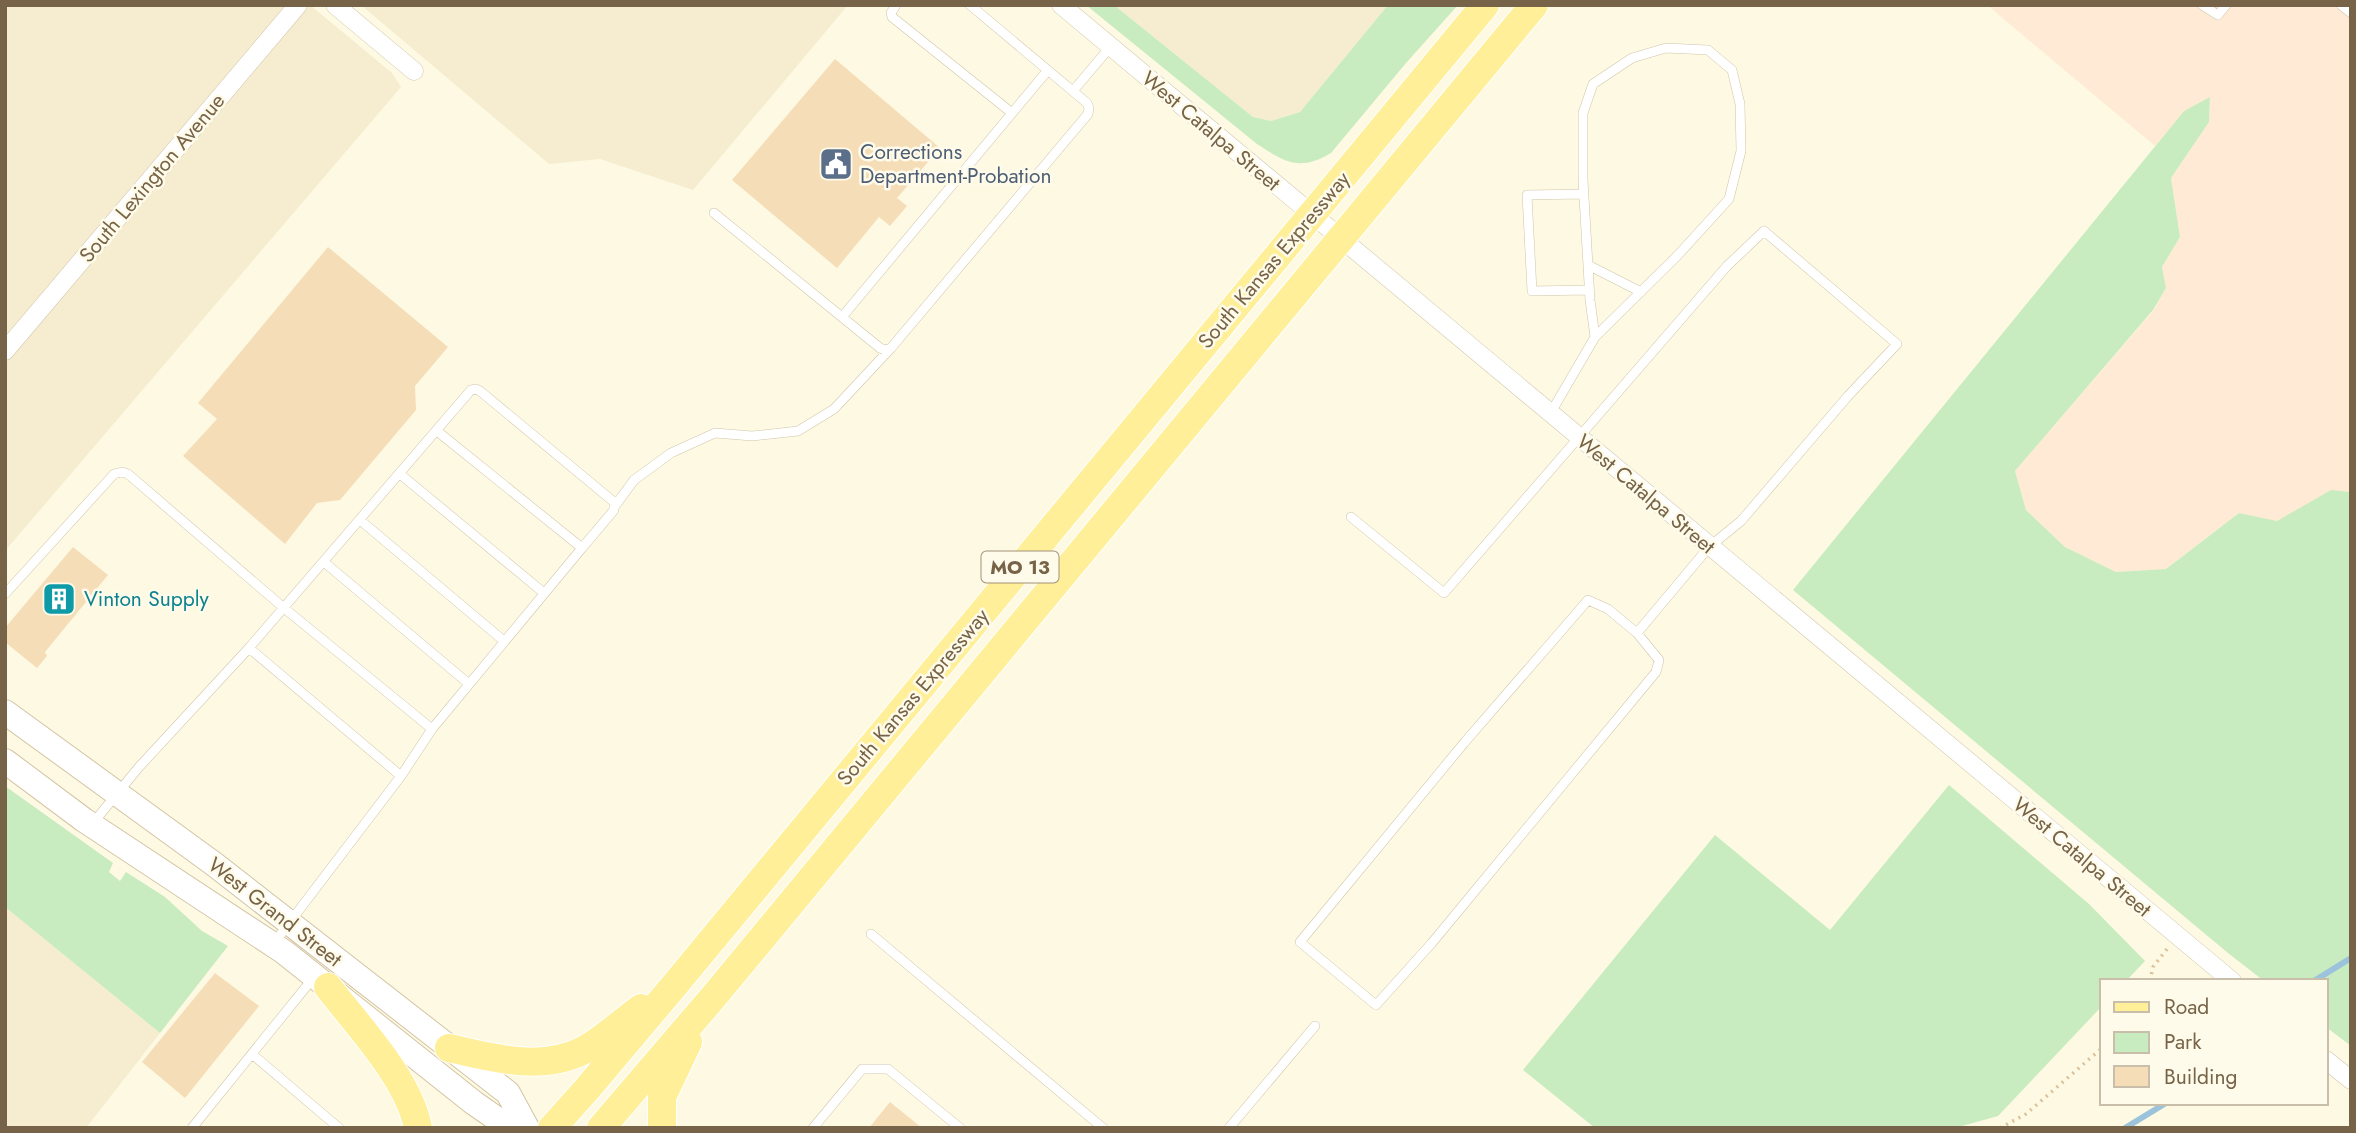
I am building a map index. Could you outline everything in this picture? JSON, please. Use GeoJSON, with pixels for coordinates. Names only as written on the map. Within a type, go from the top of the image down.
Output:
{"type":"FeatureCollection","features":[{"type":"Feature","properties":{"kind":"main road","name":"South Kansas Expressway"},"geometry":{"type":"LineString","coordinates":[[552,1128],[678,981],[1485,5]]}},
{"type":"Feature","properties":{"kind":"main road","name":"South Kansas Expressway"},"geometry":{"type":"LineString","coordinates":[[601,1128],[715,995],[1534,5]]}},
{"type":"Feature","properties":{"kind":"main road","name":"West Grand Street"},"geometry":{"type":"LineString","coordinates":[[5,712],[289,923],[509,1093],[527,1128]]}},
{"type":"Feature","properties":{"kind":"main road","name":"West Grand Street"},"geometry":{"type":"LineString","coordinates":[[5,761],[91,825],[273,944],[474,1103],[510,1128]]}},
{"type":"Feature","properties":{"kind":"main road"},"geometry":{"type":"LineString","coordinates":[[322,981],[401,1085],[411,1103],[418,1128]]}},
{"type":"Feature","properties":{"kind":"main road"},"geometry":{"type":"LineString","coordinates":[[449,1048],[500,1059],[535,1062],[559,1059],[583,1050],[678,981]]}},
{"type":"Feature","properties":{"kind":"main road"},"geometry":{"type":"LineString","coordinates":[[663,1128],[662,1097],[686,1046],[715,995]]}},
{"type":"Feature","properties":{"kind":"street","name":"South Lexington Avenue"},"geometry":{"type":"LineString","coordinates":[[5,351],[298,5]]}},
{"type":"Feature","properties":{"kind":"street"},"geometry":{"type":"LineString","coordinates":[[335,5],[414,71]]}},
{"type":"Feature","properties":{"kind":"street","name":"West Catalpa Street"},"geometry":{"type":"LineString","coordinates":[[1061,5],[2230,979]]}},
{"type":"Feature","properties":{"kind":"street"},"geometry":{"type":"LineString","coordinates":[[2328,1062],[2351,1080]]}},
{"type":"Feature","properties":{"kind":"lane"},"geometry":{"type":"LineString","coordinates":[[896,5],[891,13],[892,17],[1012,113]]}},
{"type":"Feature","properties":{"kind":"lane"},"geometry":{"type":"LineString","coordinates":[[273,944],[401,776],[432,729],[582,548],[634,480],[671,453],[715,433],[752,436],[798,430],[834,409],[891,348],[1088,114],[1087,103],[970,5]]}},
{"type":"Feature","properties":{"kind":"lane"},"geometry":{"type":"LineString","coordinates":[[2202,5],[2218,15],[2226,5]]}},
{"type":"Feature","properties":{"kind":"lane"},"geometry":{"type":"LineString","coordinates":[[2341,5],[2351,13]]}},
{"type":"Feature","properties":{"kind":"lane"},"geometry":{"type":"LineString","coordinates":[[1073,91],[1111,46]]}},
{"type":"Feature","properties":{"kind":"lane"},"geometry":{"type":"LineString","coordinates":[[1550,414],[1595,337],[1729,199],[1741,151],[1740,104],[1732,70],[1708,50],[1666,48],[1633,58],[1593,84],[1583,113],[1583,194],[1595,337]]}},
{"type":"Feature","properties":{"kind":"lane"},"geometry":{"type":"LineString","coordinates":[[842,317],[1048,70]]}},
{"type":"Feature","properties":{"kind":"lane"},"geometry":{"type":"LineString","coordinates":[[1583,194],[1527,195],[1532,291],[1590,290]]}},
{"type":"Feature","properties":{"kind":"lane"},"geometry":{"type":"LineString","coordinates":[[714,214],[880,348],[891,348]]}},
{"type":"Feature","properties":{"kind":"lane"},"geometry":{"type":"LineString","coordinates":[[1350,517],[1444,593],[1727,266],[1764,231],[1897,344],[1741,521],[1709,547],[1637,633]]}},
{"type":"Feature","properties":{"kind":"lane"},"geometry":{"type":"LineString","coordinates":[[1588,265],[1641,292]]}},
{"type":"Feature","properties":{"kind":"lane"},"geometry":{"type":"LineString","coordinates":[[91,825],[250,648],[471,390],[476,389],[614,502],[615,506]]}},
{"type":"Feature","properties":{"kind":"lane"},"geometry":{"type":"LineString","coordinates":[[437,431],[582,548]]}},
{"type":"Feature","properties":{"kind":"lane"},"geometry":{"type":"LineString","coordinates":[[5,594],[114,474],[122,472],[128,474],[284,608],[432,729]]}},
{"type":"Feature","properties":{"kind":"lane"},"geometry":{"type":"LineString","coordinates":[[400,474],[544,593]]}},
{"type":"Feature","properties":{"kind":"lane"},"geometry":{"type":"LineString","coordinates":[[360,520],[504,640]]}},
{"type":"Feature","properties":{"kind":"lane"},"geometry":{"type":"LineString","coordinates":[[324,562],[469,684]]}},
{"type":"Feature","properties":{"kind":"lane"},"geometry":{"type":"LineString","coordinates":[[1588,600],[1608,609],[1637,633],[1659,660],[1656,672],[1431,944],[1376,1005],[1300,942],[1464,743],[1588,600]]}},
{"type":"Feature","properties":{"kind":"lane"},"geometry":{"type":"LineString","coordinates":[[250,648],[401,776]]}},
{"type":"Feature","properties":{"kind":"lane"},"geometry":{"type":"LineString","coordinates":[[871,934],[1103,1128]]}},
{"type":"Feature","properties":{"kind":"lane"},"geometry":{"type":"LineString","coordinates":[[192,1128],[252,1054],[322,981]]}},
{"type":"Feature","properties":{"kind":"lane"},"geometry":{"type":"LineString","coordinates":[[1229,1128],[1315,1026]]}},
{"type":"Feature","properties":{"kind":"lane"},"geometry":{"type":"LineString","coordinates":[[252,1054],[339,1128]]}},
{"type":"Feature","properties":{"kind":"lane"},"geometry":{"type":"LineString","coordinates":[[813,1128],[862,1069],[888,1069],[960,1128]]}},
{"type":"Feature","properties":{"kind":"path"},"geometry":{"type":"LineString","coordinates":[[2150,979],[2153,967],[2177,936]]}},
{"type":"Feature","properties":{"kind":"path"},"geometry":{"type":"LineString","coordinates":[[2000,1128],[2026,1114],[2100,1050]]}},
{"type":"Feature","properties":{"kind":"shaded area"},"geometry":{"type":"Polygon","coordinates":[[[5,5],[310,5],[392,73],[401,87],[5,551],[5,5]]]}},
{"type":"Feature","properties":{"kind":"shaded area"},"geometry":{"type":"Polygon","coordinates":[[[361,5],[848,5],[693,190],[600,159],[549,164],[361,5]]]}},
{"type":"Feature","properties":{"kind":"shaded area"},"geometry":{"type":"Polygon","coordinates":[[[1114,5],[1388,5],[1300,112],[1271,121],[1253,117],[1114,5]]]}},
{"type":"Feature","properties":{"kind":"shaded area"},"geometry":{"type":"Polygon","coordinates":[[[1987,5],[2351,5],[2351,492],[2331,490],[2277,522],[2239,513],[2166,569],[2116,572],[2065,547],[2026,510],[2015,471],[2153,311],[2166,288],[2162,267],[2180,237],[2171,178],[2209,122],[2210,98],[2184,111],[2155,146],[1987,5]]]}},
{"type":"Feature","properties":{"kind":"shaded area"},"geometry":{"type":"Polygon","coordinates":[[[5,907],[160,1033],[86,1128],[5,1128],[5,907]]]}},
{"type":"Feature","properties":{"kind":"green space"},"geometry":{"type":"Polygon","coordinates":[[[1086,5],[1114,5],[1253,117],[1271,121],[1300,112],[1388,5],[1458,5],[1331,153],[1320,159],[1301,163],[1284,160],[1257,144],[1086,5]]]}},
{"type":"Feature","properties":{"kind":"green space"},"geometry":{"type":"Polygon","coordinates":[[[2210,97],[2209,122],[2171,178],[2180,237],[2162,267],[2166,288],[2153,310],[2015,471],[2026,510],[2065,547],[2116,572],[2166,569],[2239,513],[2277,521],[2331,490],[2351,492],[2351,1046],[2328,1029],[2328,979],[2261,979],[1793,590],[2184,111],[2210,97]]]}},
{"type":"Feature","properties":{"kind":"green space"},"geometry":{"type":"Polygon","coordinates":[[[1949,785],[2089,904],[2145,961],[2128,979],[2100,979],[2100,1008],[1998,1116],[1955,1128],[1595,1128],[1523,1070],[1715,835],[1830,930],[1949,785]]]}},
{"type":"Feature","properties":{"kind":"green space"},"geometry":{"type":"Polygon","coordinates":[[[5,786],[113,863],[109,872],[120,881],[126,872],[165,897],[202,931],[228,946],[160,1033],[5,907],[5,786]]]}},
{"type":"Feature","properties":{"kind":"building","name":"Corrections Department-Probation"},"geometry":{"type":"Polygon","coordinates":[[[835,59],[940,148],[897,198],[907,206],[890,226],[879,217],[837,268],[732,180],[835,59]]]}},
{"type":"Feature","properties":{"kind":"building"},"geometry":{"type":"Polygon","coordinates":[[[328,247],[448,347],[415,386],[416,410],[340,500],[317,503],[285,544],[183,456],[217,419],[198,403],[328,247]]]}},
{"type":"Feature","properties":{"kind":"building","name":"Vinton Supply"},"geometry":{"type":"Polygon","coordinates":[[[73,547],[108,575],[45,652],[47,656],[37,668],[5,642],[5,628],[73,547]]]}},
{"type":"Feature","properties":{"kind":"building"},"geometry":{"type":"Polygon","coordinates":[[[215,973],[259,1006],[185,1098],[142,1062],[215,973]]]}},
{"type":"Feature","properties":{"kind":"building"},"geometry":{"type":"Polygon","coordinates":[[[890,1102],[922,1128],[869,1128],[890,1102]]]}},
{"type":"Feature","properties":{"kind":"waterway"},"geometry":{"type":"LineString","coordinates":[[2317,979],[2351,958]]}},
{"type":"Feature","properties":{"kind":"waterway"},"geometry":{"type":"LineString","coordinates":[[2125,1128],[2163,1105]]}},
{"type":"Feature","properties":{"kind":"place","name":"Corrections Department-Probation"},"geometry":{"type":"Point","coordinates":[836,164]}},
{"type":"Feature","properties":{"kind":"place","name":"Vinton Supply"},"geometry":{"type":"Point","coordinates":[59,599]}}]}
